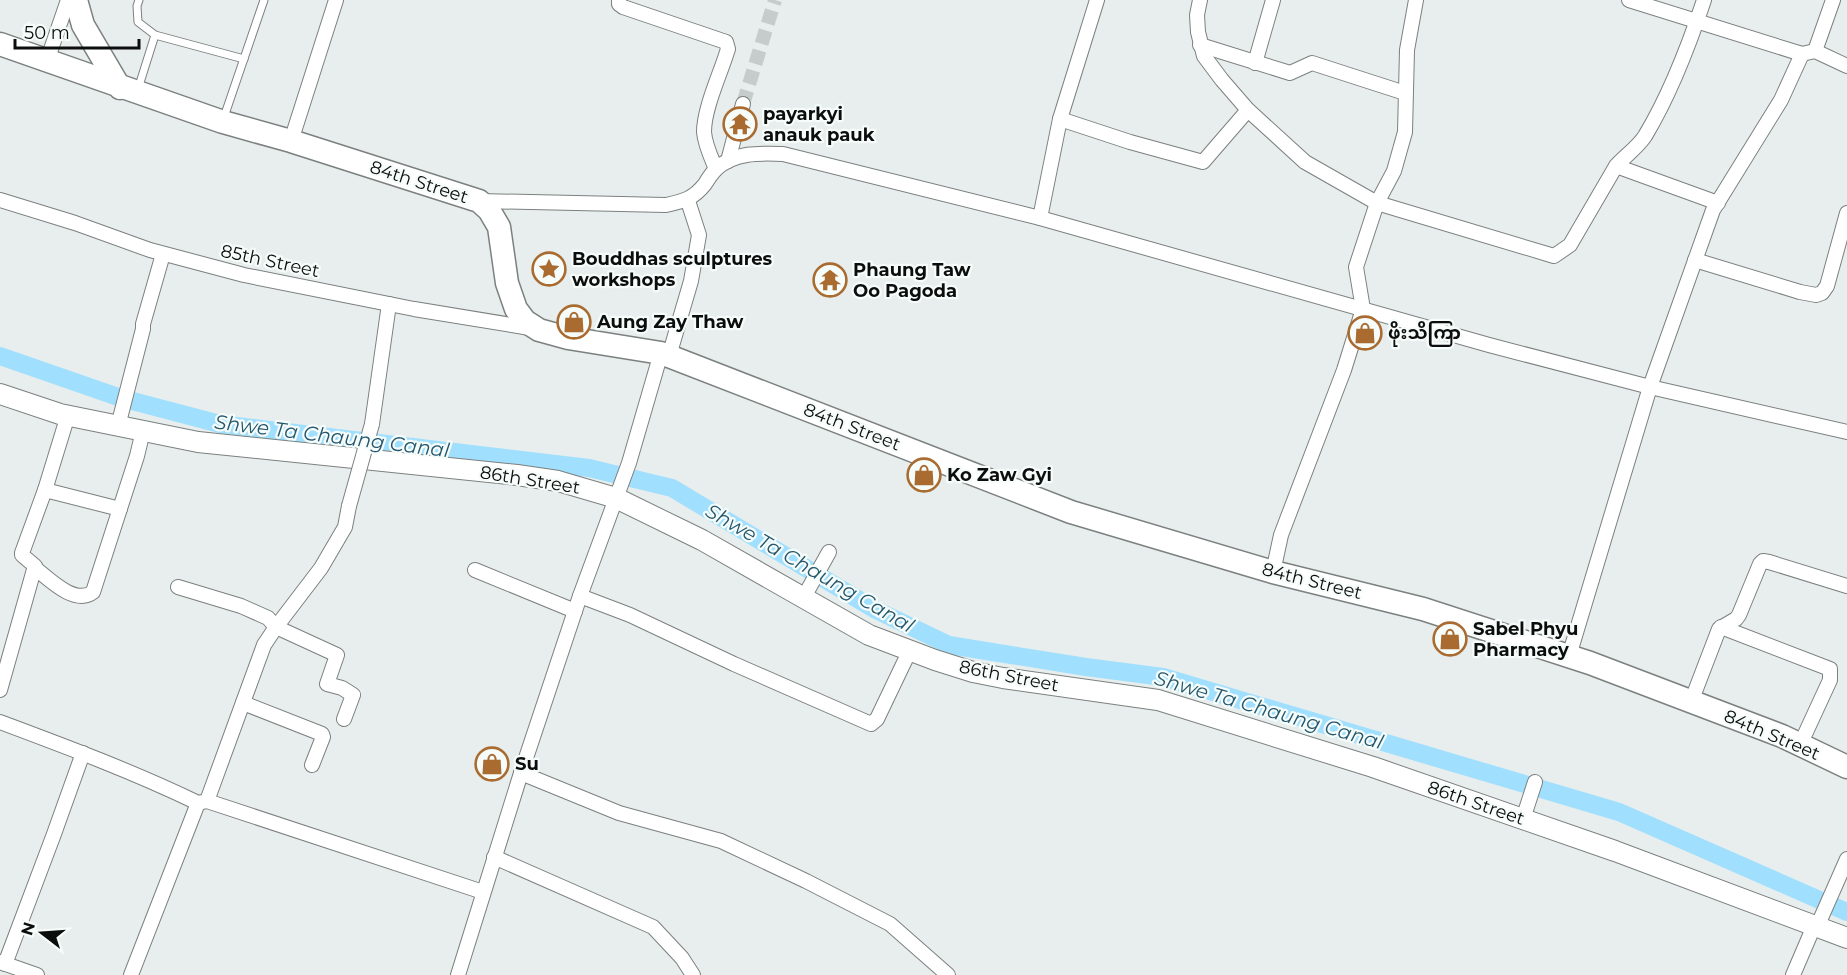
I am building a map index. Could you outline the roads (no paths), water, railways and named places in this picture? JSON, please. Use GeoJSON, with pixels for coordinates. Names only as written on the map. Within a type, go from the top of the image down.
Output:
{"type":"FeatureCollection","features":[{"type":"Feature","properties":{"kind":"main road"},"geometry":{"type":"LineString","coordinates":[[76,0],[82,26],[128,91]]}},
{"type":"Feature","properties":{"kind":"main road","name":"84th Street"},"geometry":{"type":"LineString","coordinates":[[0,44],[128,91],[479,201],[489,210],[499,227],[507,283],[516,309],[525,321],[539,330],[568,338],[665,354],[1071,512],[1273,572],[1423,609],[1569,656],[1800,745],[1847,767]]}},
{"type":"Feature","properties":{"kind":"main road","name":"86th Street"},"geometry":{"type":"LineString","coordinates":[[0,394],[68,415],[120,419],[143,431],[198,442],[517,475],[618,492],[702,540],[808,590],[868,635],[983,674],[1158,700],[1364,764],[1616,850],[1818,923],[1847,938]]}},
{"type":"Feature","properties":{"kind":"street"},"geometry":{"type":"LineString","coordinates":[[47,62],[68,0]]}},
{"type":"Feature","properties":{"kind":"street"},"geometry":{"type":"LineString","coordinates":[[291,141],[336,0]]}},
{"type":"Feature","properties":{"kind":"street"},"geometry":{"type":"LineString","coordinates":[[619,0],[619,4],[623,7],[726,42],[728,49],[705,120],[706,146],[716,169]]}},
{"type":"Feature","properties":{"kind":"street"},"geometry":{"type":"LineString","coordinates":[[1040,218],[1060,119],[1097,0]]}},
{"type":"Feature","properties":{"kind":"street"},"geometry":{"type":"LineString","coordinates":[[1200,0],[1197,15],[1200,45],[1204,56],[1248,110],[1305,162],[1377,203],[1554,256],[1570,245],[1616,166],[1644,138],[1664,99],[1704,0]]}},
{"type":"Feature","properties":{"kind":"street"},"geometry":{"type":"LineString","coordinates":[[1255,63],[1273,0]]}},
{"type":"Feature","properties":{"kind":"street"},"geometry":{"type":"LineString","coordinates":[[1273,572],[1281,535],[1344,370],[1364,309],[1356,267],[1377,203],[1394,171],[1405,132],[1407,50],[1416,0]]}},
{"type":"Feature","properties":{"kind":"street"},"geometry":{"type":"LineString","coordinates":[[1629,0],[1847,66]]}},
{"type":"Feature","properties":{"kind":"street"},"geometry":{"type":"LineString","coordinates":[[1569,656],[1650,387],[1713,210],[1808,53],[1833,0]]}},
{"type":"Feature","properties":{"kind":"street"},"geometry":{"type":"LineString","coordinates":[[1200,45],[1290,74],[1312,63],[1405,93]]}},
{"type":"Feature","properties":{"kind":"street"},"geometry":{"type":"LineString","coordinates":[[728,161],[743,104]]}},
{"type":"Feature","properties":{"kind":"street"},"geometry":{"type":"LineString","coordinates":[[1060,119],[1130,142],[1203,162],[1248,110]]}},
{"type":"Feature","properties":{"kind":"street"},"geometry":{"type":"LineString","coordinates":[[479,201],[666,205],[688,201],[701,189],[716,169],[728,161],[745,154],[783,154],[1040,218],[1489,345],[1650,387],[1847,432]]}},
{"type":"Feature","properties":{"kind":"street"},"geometry":{"type":"LineString","coordinates":[[1616,166],[1718,203]]}},
{"type":"Feature","properties":{"kind":"street","name":"85th Street"},"geometry":{"type":"LineString","coordinates":[[0,200],[163,254],[244,275],[388,304],[539,330]]}},
{"type":"Feature","properties":{"kind":"street"},"geometry":{"type":"LineString","coordinates":[[458,975],[521,773],[580,596],[629,463],[691,281],[699,236],[688,201]]}},
{"type":"Feature","properties":{"kind":"street"},"geometry":{"type":"LineString","coordinates":[[1695,260],[1816,295],[1822,293],[1827,286],[1844,237],[1847,213]]}},
{"type":"Feature","properties":{"kind":"street"},"geometry":{"type":"LineString","coordinates":[[120,419],[163,254]]}},
{"type":"Feature","properties":{"kind":"street"},"geometry":{"type":"LineString","coordinates":[[130,975],[243,703],[264,645],[321,568],[345,527],[372,424],[388,304]]}},
{"type":"Feature","properties":{"kind":"street"},"geometry":{"type":"LineString","coordinates":[[0,690],[35,568],[35,564],[22,553],[45,490],[68,415]]}},
{"type":"Feature","properties":{"kind":"street"},"geometry":{"type":"LineString","coordinates":[[35,568],[69,593],[83,597],[93,592],[143,431]]}},
{"type":"Feature","properties":{"kind":"street"},"geometry":{"type":"LineString","coordinates":[[45,490],[120,509]]}},
{"type":"Feature","properties":{"kind":"street"},"geometry":{"type":"LineString","coordinates":[[808,590],[829,552]]}},
{"type":"Feature","properties":{"kind":"street"},"geometry":{"type":"LineString","coordinates":[[1691,702],[1721,627],[1739,615],[1757,568],[1763,561],[1847,586]]}},
{"type":"Feature","properties":{"kind":"street"},"geometry":{"type":"LineString","coordinates":[[475,570],[575,611]]}},
{"type":"Feature","properties":{"kind":"street"},"geometry":{"type":"LineString","coordinates":[[178,587],[241,606],[268,618],[276,627],[337,655],[327,684],[342,688],[353,695],[344,719]]}},
{"type":"Feature","properties":{"kind":"street"},"geometry":{"type":"LineString","coordinates":[[580,596],[630,615],[871,724],[878,719],[910,650]]}},
{"type":"Feature","properties":{"kind":"street"},"geometry":{"type":"LineString","coordinates":[[1721,627],[1830,669],[1830,680],[1800,745]]}},
{"type":"Feature","properties":{"kind":"street"},"geometry":{"type":"LineString","coordinates":[[243,703],[321,734],[323,737],[312,765]]}},
{"type":"Feature","properties":{"kind":"street"},"geometry":{"type":"LineString","coordinates":[[0,722],[202,802],[483,892]]}},
{"type":"Feature","properties":{"kind":"street"},"geometry":{"type":"LineString","coordinates":[[37,975],[2,963],[82,753]]}},
{"type":"Feature","properties":{"kind":"street"},"geometry":{"type":"LineString","coordinates":[[521,773],[619,813],[721,841],[795,876],[890,924],[948,975]]}},
{"type":"Feature","properties":{"kind":"street"},"geometry":{"type":"LineString","coordinates":[[1523,819],[1535,782]]}},
{"type":"Feature","properties":{"kind":"street"},"geometry":{"type":"LineString","coordinates":[[494,857],[653,927],[682,958],[693,975]]}},
{"type":"Feature","properties":{"kind":"street"},"geometry":{"type":"LineString","coordinates":[[1793,975],[1847,860]]}},
{"type":"Feature","properties":{"kind":"lane"},"geometry":{"type":"LineString","coordinates":[[139,0],[138,22],[155,35],[243,59]]}},
{"type":"Feature","properties":{"kind":"lane"},"geometry":{"type":"LineString","coordinates":[[223,122],[264,0]]}},
{"type":"Feature","properties":{"kind":"lane"},"geometry":{"type":"LineString","coordinates":[[128,91],[155,35]]}},
{"type":"Feature","properties":{"kind":"waterway","name":"Shwe Ta Chaung Canal"},"geometry":{"type":"LineString","coordinates":[[0,356],[121,398],[220,424],[589,468],[672,488],[876,610],[949,645],[1163,677],[1619,812],[1847,912]]}},
{"type":"Feature","properties":{"kind":"tunnel"},"geometry":{"type":"LineString","coordinates":[[743,104],[775,0]]}},
{"type":"Feature","properties":{"kind":"place","name":"payarkyi anauk pauk"},"geometry":{"type":"Point","coordinates":[740,124]}},
{"type":"Feature","properties":{"kind":"place","name":"Bouddhas sculptures workshops"},"geometry":{"type":"Point","coordinates":[549,269]}},
{"type":"Feature","properties":{"kind":"place","name":"Phaung Taw Oo Pagoda"},"geometry":{"type":"Point","coordinates":[830,280]}},
{"type":"Feature","properties":{"kind":"place","name":"Aung Zay Thaw"},"geometry":{"type":"Point","coordinates":[574,322]}},
{"type":"Feature","properties":{"kind":"place","name":"ဖိုးသိကြာ"},"geometry":{"type":"Point","coordinates":[1365,333]}},
{"type":"Feature","properties":{"kind":"place","name":"Ko Zaw Gyi"},"geometry":{"type":"Point","coordinates":[924,475]}},
{"type":"Feature","properties":{"kind":"place","name":"Sabel Phyu Pharmacy"},"geometry":{"type":"Point","coordinates":[1450,639]}},
{"type":"Feature","properties":{"kind":"place","name":"Su"},"geometry":{"type":"Point","coordinates":[492,764]}}]}
